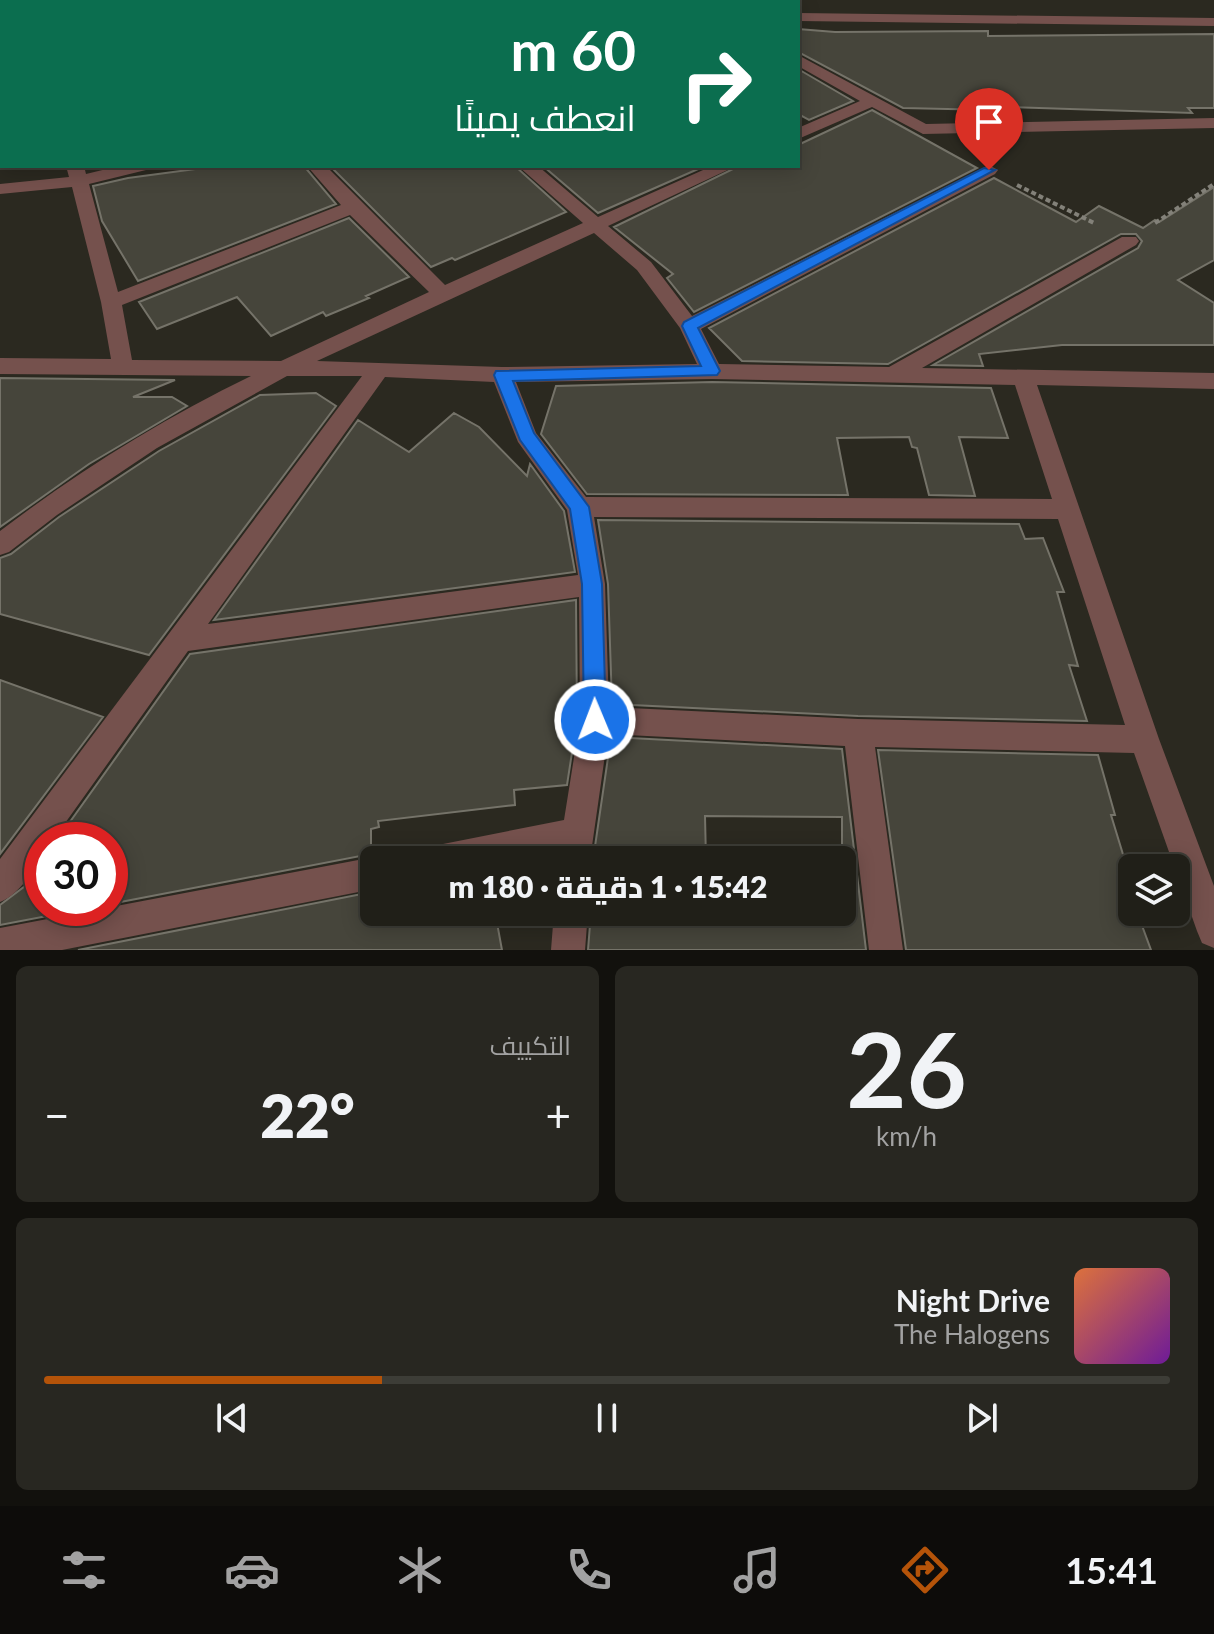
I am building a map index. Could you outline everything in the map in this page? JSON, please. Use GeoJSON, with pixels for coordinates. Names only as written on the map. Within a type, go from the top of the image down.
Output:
{"type":"FeatureCollection","features":[{"type":"Feature","properties":{"kind":"street"},"geometry":{"type":"LineString","coordinates":[[800,15],[820,0]]}},
{"type":"Feature","properties":{"kind":"street"},"geometry":{"type":"LineString","coordinates":[[800,16],[1214,22]]}},
{"type":"Feature","properties":{"kind":"street"},"geometry":{"type":"LineString","coordinates":[[800,61],[923,129],[1214,123]]}},
{"type":"Feature","properties":{"kind":"street"},"geometry":{"type":"LineString","coordinates":[[800,133],[873,101]]}},
{"type":"Feature","properties":{"kind":"street"},"geometry":{"type":"LineString","coordinates":[[0,189],[77,173],[122,168]]}},
{"type":"Feature","properties":{"kind":"street"},"geometry":{"type":"LineString","coordinates":[[318,168],[442,294]]}},
{"type":"Feature","properties":{"kind":"street"},"geometry":{"type":"LineString","coordinates":[[529,168],[644,266],[689,326],[712,371]]}},
{"type":"Feature","properties":{"kind":"street"},"geometry":{"type":"LineString","coordinates":[[0,545],[44,508],[113,461],[279,368],[723,168]]}},
{"type":"Feature","properties":{"kind":"street"},"geometry":{"type":"LineString","coordinates":[[689,326],[989,170]]}},
{"type":"Feature","properties":{"kind":"street"},"geometry":{"type":"LineString","coordinates":[[77,173],[111,302],[123,368]]}},
{"type":"Feature","properties":{"kind":"street"},"geometry":{"type":"LineString","coordinates":[[111,302],[353,207]]}},
{"type":"Feature","properties":{"kind":"street"},"geometry":{"type":"LineString","coordinates":[[894,374],[1129,241]]}},
{"type":"Feature","properties":{"kind":"street"},"geometry":{"type":"LineString","coordinates":[[0,366],[379,369],[502,375],[712,371],[1214,381]]}},
{"type":"Feature","properties":{"kind":"street"},"geometry":{"type":"LineString","coordinates":[[0,886],[379,369]]}},
{"type":"Feature","properties":{"kind":"street"},"geometry":{"type":"LineString","coordinates":[[502,375],[526,436],[579,507],[592,584],[595,720],[575,846]]}},
{"type":"Feature","properties":{"kind":"street"},"geometry":{"type":"LineString","coordinates":[[1024,379],[1144,739],[1214,931]]}},
{"type":"Feature","properties":{"kind":"street"},"geometry":{"type":"LineString","coordinates":[[579,507],[1066,509]]}},
{"type":"Feature","properties":{"kind":"street"},"geometry":{"type":"LineString","coordinates":[[180,640],[592,584]]}},
{"type":"Feature","properties":{"kind":"street"},"geometry":{"type":"LineString","coordinates":[[595,720],[858,733],[1144,739]]}},
{"type":"Feature","properties":{"kind":"street"},"geometry":{"type":"LineString","coordinates":[[858,733],[886,950]]}},
{"type":"Feature","properties":{"kind":"street"},"geometry":{"type":"LineString","coordinates":[[0,945],[360,876]]}},
{"type":"Feature","properties":{"kind":"street"},"geometry":{"type":"LineString","coordinates":[[568,950],[570,926]]}},
{"type":"Feature","properties":{"kind":"path"},"geometry":{"type":"LineString","coordinates":[[989,170],[1129,241],[1214,184]]}},
{"type":"Feature","properties":{"kind":"building"},"geometry":{"type":"Polygon","coordinates":[[[800,29],[835,32],[988,31],[988,36],[1214,34],[1214,108],[1188,108],[1192,113],[1007,107],[990,107],[991,110],[903,108],[800,53],[800,29]]]}},
{"type":"Feature","properties":{"kind":"building"},"geometry":{"type":"Polygon","coordinates":[[[800,70],[853,101],[809,120],[800,115],[800,70]]]}},
{"type":"Feature","properties":{"kind":"building"},"geometry":{"type":"Polygon","coordinates":[[[872,110],[977,168],[694,312],[667,278],[673,274],[614,227],[735,168],[800,168],[800,144],[872,110]]]}},
{"type":"Feature","properties":{"kind":"building"},"geometry":{"type":"Polygon","coordinates":[[[203,168],[306,168],[336,204],[138,281],[102,221],[93,186],[203,168]]]}},
{"type":"Feature","properties":{"kind":"building"},"geometry":{"type":"Polygon","coordinates":[[[332,168],[517,168],[566,212],[455,260],[452,258],[431,267],[332,168]]]}},
{"type":"Feature","properties":{"kind":"building"},"geometry":{"type":"Polygon","coordinates":[[[545,168],[700,168],[598,213],[545,168]]]}},
{"type":"Feature","properties":{"kind":"building"},"geometry":{"type":"Polygon","coordinates":[[[994,178],[1076,222],[1099,206],[1143,228],[1155,220],[1159,222],[1214,187],[1214,260],[1178,280],[1214,303],[1214,345],[1062,345],[979,354],[983,366],[933,365],[1138,248],[1142,241],[1136,234],[1121,234],[888,364],[742,361],[709,328],[994,178]]]}},
{"type":"Feature","properties":{"kind":"building"},"geometry":{"type":"Polygon","coordinates":[[[349,218],[409,277],[366,296],[369,298],[326,316],[323,312],[271,336],[237,297],[157,329],[139,302],[349,218]]]}},
{"type":"Feature","properties":{"kind":"building"},"geometry":{"type":"Polygon","coordinates":[[[0,378],[175,380],[133,397],[172,397],[187,406],[89,464],[0,527],[0,378]]]}},
{"type":"Feature","properties":{"kind":"building"},"geometry":{"type":"Polygon","coordinates":[[[712,382],[991,388],[1008,438],[959,437],[975,496],[929,495],[917,448],[912,447],[909,437],[837,438],[848,495],[587,494],[541,434],[556,386],[712,382]]]}},
{"type":"Feature","properties":{"kind":"building"},"geometry":{"type":"Polygon","coordinates":[[[316,393],[336,406],[149,655],[0,614],[0,558],[11,554],[59,517],[159,451],[260,395],[316,393]]]}},
{"type":"Feature","properties":{"kind":"building"},"geometry":{"type":"Polygon","coordinates":[[[454,413],[479,427],[527,476],[530,464],[564,511],[575,572],[214,620],[358,420],[409,452],[454,413]]]}},
{"type":"Feature","properties":{"kind":"building"},"geometry":{"type":"Polygon","coordinates":[[[598,520],[1019,524],[1025,539],[1043,538],[1064,592],[1057,592],[1078,666],[1069,665],[1087,721],[858,716],[612,704],[608,584],[598,520]]]}},
{"type":"Feature","properties":{"kind":"building"},"geometry":{"type":"Polygon","coordinates":[[[576,600],[577,720],[567,785],[514,790],[515,805],[378,821],[379,827],[371,829],[371,846],[360,846],[360,856],[128,901],[128,822],[70,822],[190,654],[576,600]]]}},
{"type":"Feature","properties":{"kind":"building"},"geometry":{"type":"Polygon","coordinates":[[[0,680],[103,717],[0,854],[0,680]]]}},
{"type":"Feature","properties":{"kind":"building"},"geometry":{"type":"Polygon","coordinates":[[[611,737],[842,749],[854,846],[842,846],[842,817],[705,816],[706,846],[595,846],[611,737]]]}},
{"type":"Feature","properties":{"kind":"building"},"geometry":{"type":"Polygon","coordinates":[[[878,750],[1098,755],[1123,854],[1118,854],[1118,926],[1142,926],[1151,950],[906,950],[878,750]]]}},
{"type":"Feature","properties":{"kind":"building"},"geometry":{"type":"Polygon","coordinates":[[[856,866],[866,950],[588,950],[590,926],[856,926],[856,866]]]}},
{"type":"Feature","properties":{"kind":"building"},"geometry":{"type":"Polygon","coordinates":[[[24,887],[24,920],[0,925],[0,905],[24,887]]]}},
{"type":"Feature","properties":{"kind":"building"},"geometry":{"type":"Polygon","coordinates":[[[360,894],[360,926],[498,926],[502,950],[78,950],[360,894]]]}},
{"type":"Feature","properties":{"kind":"route"},"geometry":{"type":"LineString","coordinates":[[595,720],[592,584],[579,507],[526,436],[502,375],[712,371],[689,326],[989,170]]}}]}
